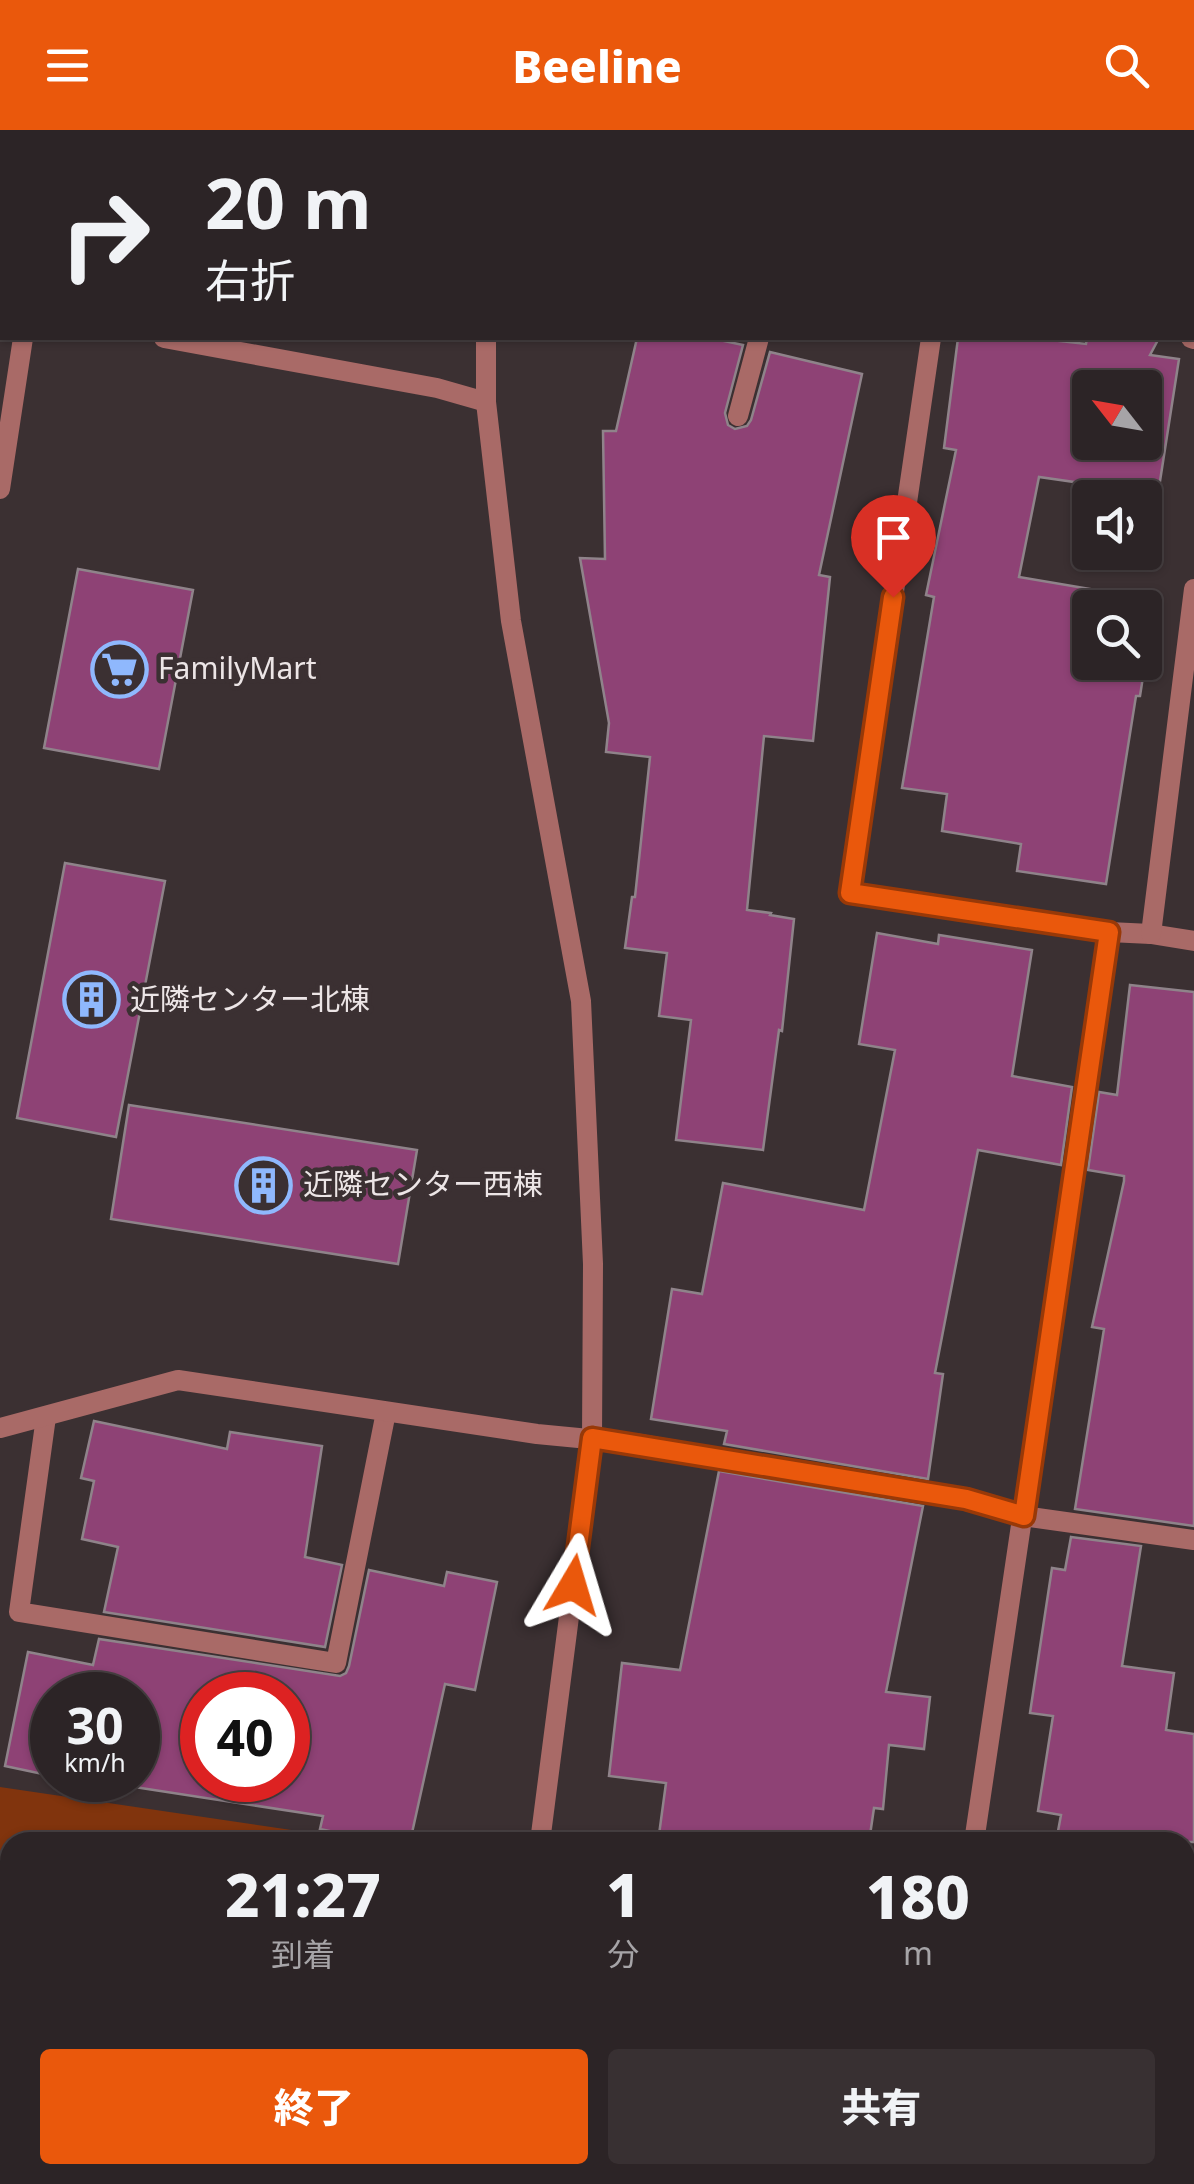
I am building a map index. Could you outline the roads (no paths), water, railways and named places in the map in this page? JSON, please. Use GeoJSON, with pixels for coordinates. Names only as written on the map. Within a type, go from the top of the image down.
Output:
{"type":"FeatureCollection","features":[{"type":"Feature","properties":{"kind":"street"},"geometry":{"type":"LineString","coordinates":[[0,489],[24,340]]}},
{"type":"Feature","properties":{"kind":"street"},"geometry":{"type":"LineString","coordinates":[[175,340],[437,388],[486,402]]}},
{"type":"Feature","properties":{"kind":"street"},"geometry":{"type":"LineString","coordinates":[[486,340],[486,402],[511,622],[580,1001],[592,1264],[592,1438],[541,1832]]}},
{"type":"Feature","properties":{"kind":"street"},"geometry":{"type":"LineString","coordinates":[[738,416],[758,340]]}},
{"type":"Feature","properties":{"kind":"street"},"geometry":{"type":"LineString","coordinates":[[931,340],[850,893],[1194,941]]}},
{"type":"Feature","properties":{"kind":"street"},"geometry":{"type":"LineString","coordinates":[[1150,934],[1194,589]]}},
{"type":"Feature","properties":{"kind":"street"},"geometry":{"type":"LineString","coordinates":[[976,1832],[1109,932]]}},
{"type":"Feature","properties":{"kind":"street"},"geometry":{"type":"LineString","coordinates":[[0,1428],[178,1380],[538,1434],[592,1438],[966,1499],[1024,1516],[1194,1540]]}},
{"type":"Feature","properties":{"kind":"street"},"geometry":{"type":"LineString","coordinates":[[46,1417],[19,1612],[336,1663],[386,1412]]}},
{"type":"Feature","properties":{"kind":"place","name":"FamilyMart"},"geometry":{"type":"Point","coordinates":[119,669]}},
{"type":"Feature","properties":{"kind":"place","name":"近隣センター北棟"},"geometry":{"type":"Point","coordinates":[91,1000]}},
{"type":"Feature","properties":{"kind":"place","name":"近隣センター西棟"},"geometry":{"type":"Point","coordinates":[264,1185]}}]}
